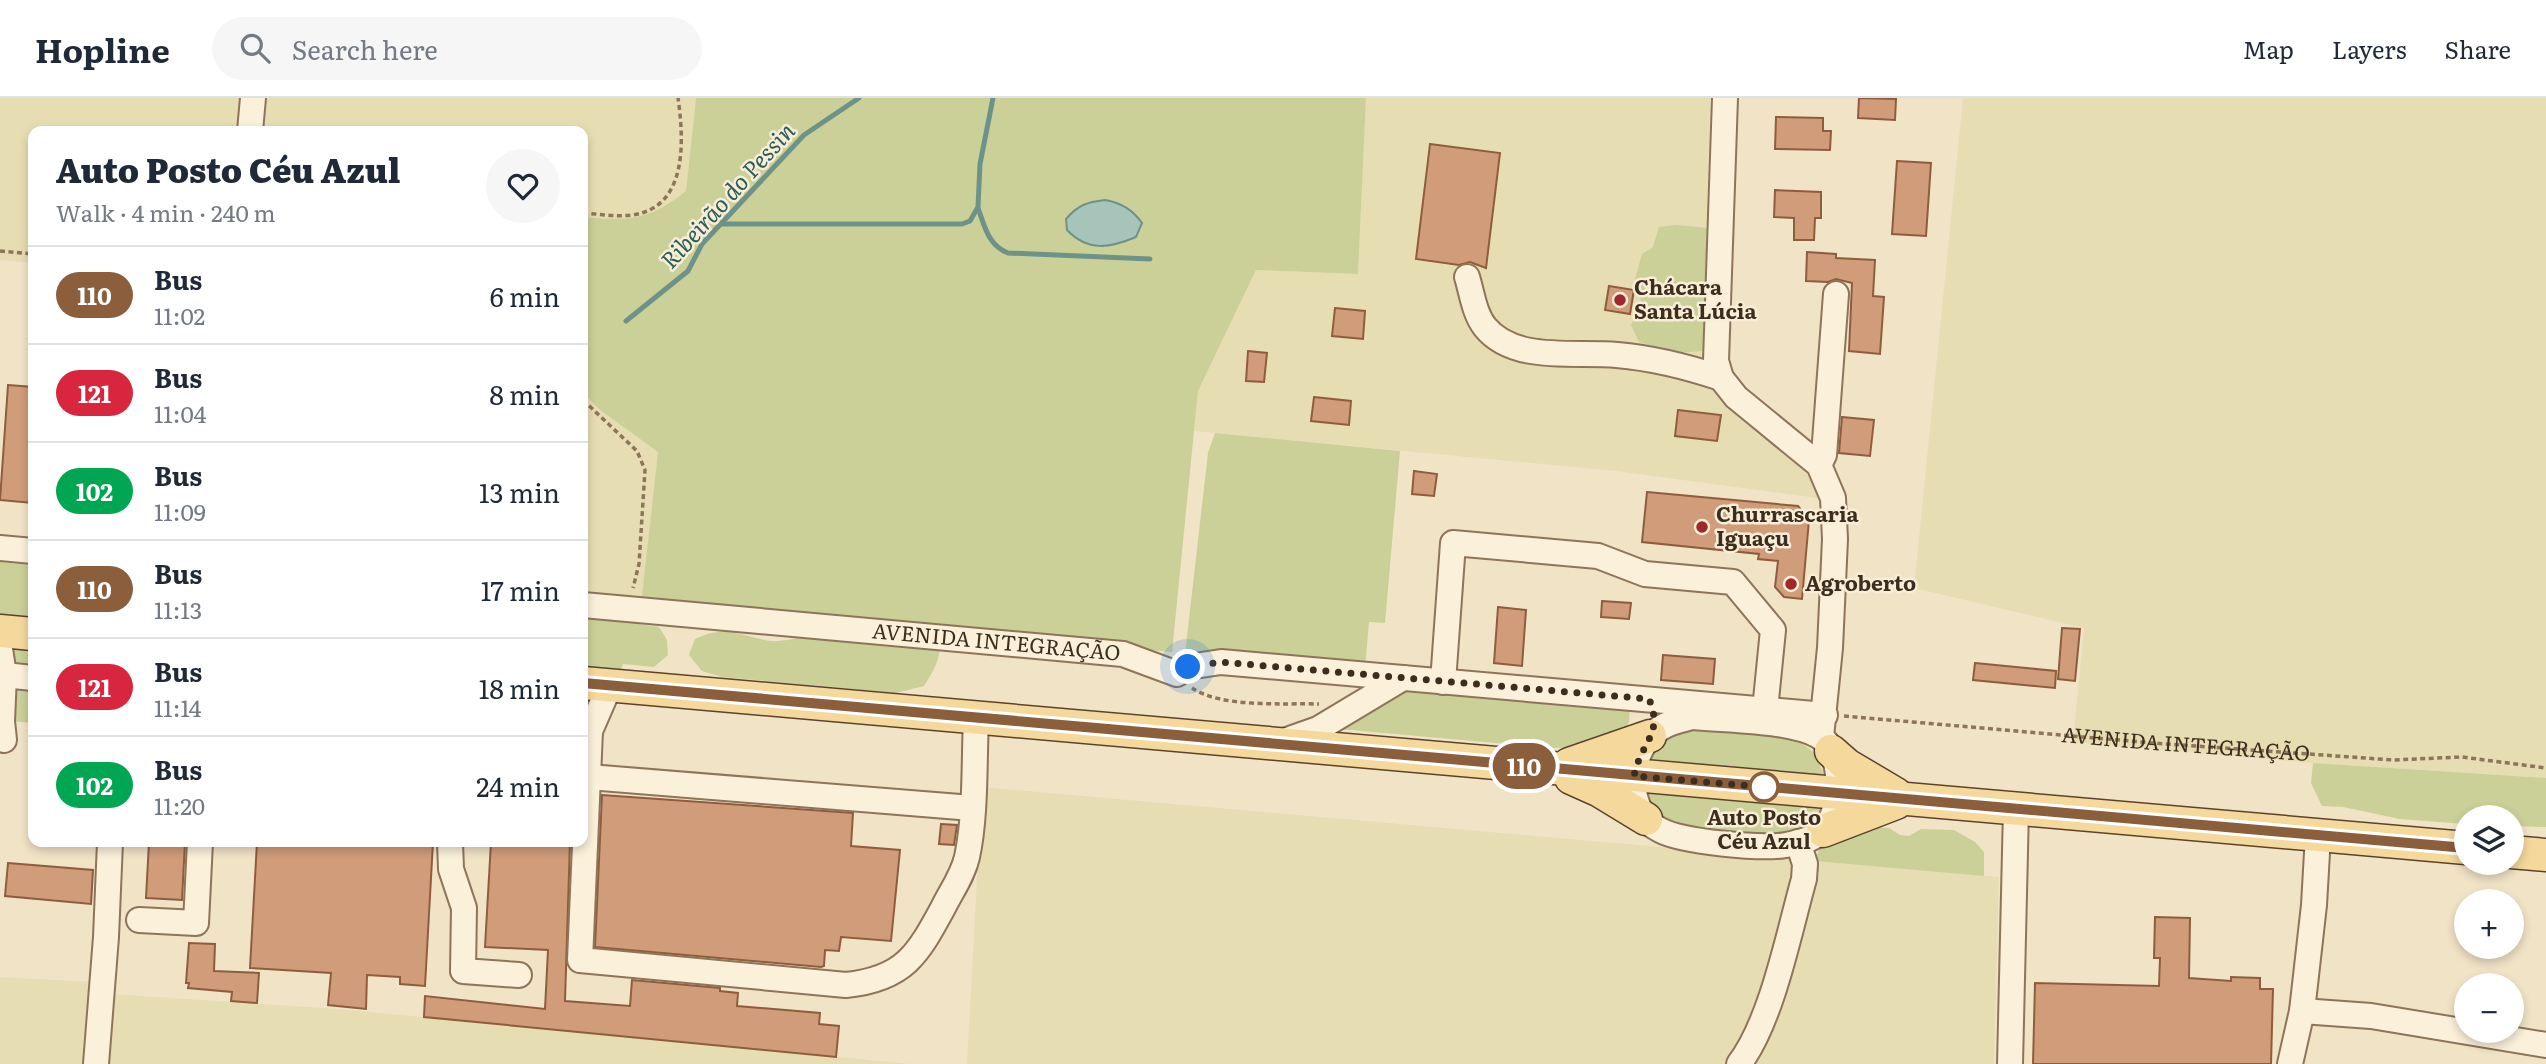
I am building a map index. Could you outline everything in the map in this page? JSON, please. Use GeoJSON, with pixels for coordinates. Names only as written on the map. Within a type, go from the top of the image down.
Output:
{"type":"FeatureCollection","features":[{"type":"Feature","properties":{"kind":"main road"},"geometry":{"type":"LineString","coordinates":[[0,632],[28,634]]}},
{"type":"Feature","properties":{"kind":"main road"},"geometry":{"type":"LineString","coordinates":[[596,684],[2454,847]]}},
{"type":"Feature","properties":{"kind":"main road"},"geometry":{"type":"LineString","coordinates":[[1550,768],[1582,761],[1653,734]]}},
{"type":"Feature","properties":{"kind":"main road"},"geometry":{"type":"LineString","coordinates":[[1825,734],[1847,765],[1907,799]]}},
{"type":"Feature","properties":{"kind":"main road"},"geometry":{"type":"LineString","coordinates":[[1550,768],[1600,791],[1646,819]]}},
{"type":"Feature","properties":{"kind":"main road"},"geometry":{"type":"LineString","coordinates":[[1810,836],[1907,799]]}},
{"type":"Feature","properties":{"kind":"main road"},"geometry":{"type":"LineString","coordinates":[[2524,853],[2546,855]]}},
{"type":"Feature","properties":{"kind":"street"},"geometry":{"type":"LineString","coordinates":[[250,126],[253,98]]}},
{"type":"Feature","properties":{"kind":"street"},"geometry":{"type":"LineString","coordinates":[[1725,98],[1716,361],[1721,378],[1736,397],[1819,465],[1833,498],[1835,527],[1825,734],[1839,778],[1836,807],[1810,836],[1804,878],[1761,1027],[1739,1064]]}},
{"type":"Feature","properties":{"kind":"street"},"geometry":{"type":"LineString","coordinates":[[1467,277],[1477,314],[1485,328],[1500,340],[1520,349],[1617,355],[1693,369],[1721,378]]}},
{"type":"Feature","properties":{"kind":"street"},"geometry":{"type":"LineString","coordinates":[[1819,465],[1824,454],[1836,294]]}},
{"type":"Feature","properties":{"kind":"street"},"geometry":{"type":"LineString","coordinates":[[1443,682],[1453,542],[1598,556],[1645,574],[1733,582],[1773,630],[1765,710]]}},
{"type":"Feature","properties":{"kind":"street"},"geometry":{"type":"LineString","coordinates":[[0,548],[28,551]]}},
{"type":"Feature","properties":{"kind":"street","name":"AVENIDA INTEGRAÇÃO"},"geometry":{"type":"LineString","coordinates":[[588,605],[1123,654],[1177,674]]}},
{"type":"Feature","properties":{"kind":"street"},"geometry":{"type":"LineString","coordinates":[[0,649],[4,675],[4,740]]}},
{"type":"Feature","properties":{"kind":"street"},"geometry":{"type":"LineString","coordinates":[[1177,674],[1188,667],[1221,662],[1649,699],[1765,710],[1825,734]]}},
{"type":"Feature","properties":{"kind":"street"},"geometry":{"type":"LineString","coordinates":[[4,675],[28,677]]}},
{"type":"Feature","properties":{"kind":"street"},"geometry":{"type":"LineString","coordinates":[[1274,744],[1318,729],[1403,678]]}},
{"type":"Feature","properties":{"kind":"street"},"geometry":{"type":"LineString","coordinates":[[588,722],[596,684]]}},
{"type":"Feature","properties":{"kind":"street"},"geometry":{"type":"LineString","coordinates":[[1649,699],[1653,710],[1653,734]]}},
{"type":"Feature","properties":{"kind":"street"},"geometry":{"type":"LineString","coordinates":[[1810,836],[1766,846],[1690,839],[1658,830],[1646,819],[1638,806],[1633,791],[1634,776],[1640,753],[1653,734],[1667,723],[1692,717],[1787,726],[1825,734]]}},
{"type":"Feature","properties":{"kind":"street"},"geometry":{"type":"LineString","coordinates":[[586,847],[580,960],[846,985],[870,983],[898,970],[922,947],[962,872],[967,856],[972,808],[976,718]]}},
{"type":"Feature","properties":{"kind":"street"},"geometry":{"type":"LineString","coordinates":[[588,762],[588,797]]}},
{"type":"Feature","properties":{"kind":"street"},"geometry":{"type":"LineString","coordinates":[[589,777],[972,808]]}},
{"type":"Feature","properties":{"kind":"street"},"geometry":{"type":"LineString","coordinates":[[2010,1064],[2016,809]]}},
{"type":"Feature","properties":{"kind":"street"},"geometry":{"type":"LineString","coordinates":[[2290,1064],[2302,1011],[2314,905],[2318,835]]}},
{"type":"Feature","properties":{"kind":"street"},"geometry":{"type":"LineString","coordinates":[[96,1064],[110,847]]}},
{"type":"Feature","properties":{"kind":"street"},"geometry":{"type":"LineString","coordinates":[[139,920],[196,923],[200,847]]}},
{"type":"Feature","properties":{"kind":"street"},"geometry":{"type":"LineString","coordinates":[[450,847],[451,869],[464,908],[463,971],[519,975]]}},
{"type":"Feature","properties":{"kind":"street"},"geometry":{"type":"LineString","coordinates":[[2302,1011],[2371,1016],[2546,1045]]}},
{"type":"Feature","properties":{"kind":"path"},"geometry":{"type":"LineString","coordinates":[[588,213],[631,215],[656,207],[665,201],[677,176],[681,137],[678,98]]}},
{"type":"Feature","properties":{"kind":"path"},"geometry":{"type":"LineString","coordinates":[[0,251],[28,254]]}},
{"type":"Feature","properties":{"kind":"path"},"geometry":{"type":"LineString","coordinates":[[588,405],[638,450],[645,470],[639,564],[632,592],[623,609]]}},
{"type":"Feature","properties":{"kind":"path"},"geometry":{"type":"LineString","coordinates":[[1177,674],[1188,685],[1209,697],[1250,702],[1325,704]]}},
{"type":"Feature","properties":{"kind":"path","name":"AVENIDA INTEGRAÇÃO"},"geometry":{"type":"LineString","coordinates":[[1825,734],[2153,743],[2393,760],[2462,757],[2546,768]]}},
{"type":"Feature","properties":{"kind":"shaded area"},"geometry":{"type":"Polygon","coordinates":[[[0,98],[696,98],[686,191],[670,205],[636,219],[622,220],[588,217],[588,126],[28,126],[28,263],[0,260],[0,98]]]}},
{"type":"Feature","properties":{"kind":"shaded area"},"geometry":{"type":"Polygon","coordinates":[[[1366,98],[1710,98],[1703,351],[1706,367],[1809,476],[1818,498],[1616,471],[1194,431],[1198,391],[1256,270],[1358,274],[1366,98]]]}},
{"type":"Feature","properties":{"kind":"shaded area"},"geometry":{"type":"Polygon","coordinates":[[[1963,98],[2546,98],[2546,778],[2313,763],[2073,742],[2084,628],[1914,588],[1963,98]]]}},
{"type":"Feature","properties":{"kind":"shaded area"},"geometry":{"type":"Polygon","coordinates":[[[588,398],[600,410],[658,452],[640,619],[588,614],[588,398]]]}},
{"type":"Feature","properties":{"kind":"shaded area"},"geometry":{"type":"Polygon","coordinates":[[[982,787],[1999,877],[1994,1064],[967,1064],[982,787]]]}},
{"type":"Feature","properties":{"kind":"shaded area"},"geometry":{"type":"Polygon","coordinates":[[[0,977],[92,982],[89,1064],[0,1064],[0,977]]]}},
{"type":"Feature","properties":{"kind":"shaded area"},"geometry":{"type":"Polygon","coordinates":[[[110,994],[338,1009],[910,1064],[106,1064],[110,994]]]}},
{"type":"Feature","properties":{"kind":"green space"},"geometry":{"type":"Polygon","coordinates":[[[696,98],[1366,98],[1358,274],[1256,270],[1198,391],[1172,652],[938,632],[941,634],[939,656],[924,686],[896,693],[722,677],[702,671],[689,655],[695,639],[706,635],[733,632],[770,641],[808,636],[641,605],[658,452],[600,410],[588,398],[588,217],[637,217],[661,208],[686,191],[696,98]]]}},
{"type":"Feature","properties":{"kind":"green space"},"geometry":{"type":"Polygon","coordinates":[[[1676,225],[1707,228],[1703,351],[1676,353],[1639,342],[1631,325],[1642,305],[1635,279],[1642,254],[1653,247],[1659,227],[1676,225]]]}},
{"type":"Feature","properties":{"kind":"green space"},"geometry":{"type":"Polygon","coordinates":[[[1215,433],[1400,451],[1385,623],[1369,622],[1365,668],[1199,659],[1185,654],[1208,453],[1215,433]]]}},
{"type":"Feature","properties":{"kind":"green space"},"geometry":{"type":"Polygon","coordinates":[[[0,562],[28,565],[28,723],[0,720],[0,562]]]}},
{"type":"Feature","properties":{"kind":"green space"},"geometry":{"type":"Polygon","coordinates":[[[588,614],[640,619],[638,624],[659,627],[667,640],[668,655],[654,667],[623,664],[590,752],[588,614]]]}},
{"type":"Feature","properties":{"kind":"green space"},"geometry":{"type":"Polygon","coordinates":[[[1405,687],[1630,707],[1629,722],[1625,729],[1574,747],[1552,748],[1339,729],[1376,709],[1405,687]]]}},
{"type":"Feature","properties":{"kind":"green space"},"geometry":{"type":"Polygon","coordinates":[[[1683,727],[1781,733],[1798,740],[1813,752],[1823,772],[1819,821],[1786,839],[1671,829],[1643,797],[1650,750],[1683,727]]]}},
{"type":"Feature","properties":{"kind":"green space"},"geometry":{"type":"Polygon","coordinates":[[[2313,763],[2546,778],[2546,827],[2524,826],[2524,805],[2454,805],[2454,823],[2400,819],[2343,807],[2322,806],[2311,783],[2313,763]]]}},
{"type":"Feature","properties":{"kind":"green space"},"geometry":{"type":"Polygon","coordinates":[[[1861,826],[1889,828],[1900,835],[1909,836],[1921,829],[1954,830],[1975,842],[1984,852],[1984,876],[1815,861],[1822,842],[1861,826]]]}},
{"type":"Feature","properties":{"kind":"water"},"geometry":{"type":"Polygon","coordinates":[[[1105,200],[1126,207],[1138,218],[1142,223],[1136,237],[1117,244],[1100,246],[1083,242],[1067,230],[1066,219],[1075,210],[1088,203],[1105,200]]]}},
{"type":"Feature","properties":{"kind":"building"},"geometry":{"type":"Polygon","coordinates":[[[1859,98],[1896,99],[1895,120],[1858,118],[1859,98]]]}},
{"type":"Feature","properties":{"kind":"building"},"geometry":{"type":"Polygon","coordinates":[[[1776,117],[1823,118],[1823,131],[1831,131],[1830,150],[1775,149],[1776,117]]]}},
{"type":"Feature","properties":{"kind":"building"},"geometry":{"type":"Polygon","coordinates":[[[1430,144],[1500,153],[1486,268],[1470,262],[1459,265],[1416,259],[1430,144]]]}},
{"type":"Feature","properties":{"kind":"building"},"geometry":{"type":"Polygon","coordinates":[[[1897,161],[1931,163],[1926,236],[1892,234],[1897,161]]]}},
{"type":"Feature","properties":{"kind":"building"},"geometry":{"type":"Polygon","coordinates":[[[1775,190],[1821,192],[1821,218],[1815,218],[1814,240],[1794,240],[1794,218],[1774,217],[1775,190]]]}},
{"type":"Feature","properties":{"kind":"building"},"geometry":{"type":"Polygon","coordinates":[[[1807,252],[1836,254],[1836,258],[1875,260],[1873,296],[1884,297],[1880,354],[1849,351],[1852,283],[1836,279],[1828,282],[1806,281],[1807,252]]]}},
{"type":"Feature","properties":{"kind":"building","name":"Chácara Santa Lúcia"},"geometry":{"type":"Polygon","coordinates":[[[1609,286],[1634,290],[1630,314],[1605,310],[1609,286]]]}},
{"type":"Feature","properties":{"kind":"building"},"geometry":{"type":"Polygon","coordinates":[[[1335,308],[1365,311],[1363,339],[1332,336],[1335,308]]]}},
{"type":"Feature","properties":{"kind":"building"},"geometry":{"type":"Polygon","coordinates":[[[1248,351],[1267,353],[1264,382],[1246,381],[1248,351]]]}},
{"type":"Feature","properties":{"kind":"building"},"geometry":{"type":"Polygon","coordinates":[[[8,385],[28,387],[28,503],[0,500],[8,385]]]}},
{"type":"Feature","properties":{"kind":"building"},"geometry":{"type":"Polygon","coordinates":[[[1314,397],[1351,401],[1349,425],[1311,421],[1314,397]]]}},
{"type":"Feature","properties":{"kind":"building"},"geometry":{"type":"Polygon","coordinates":[[[1678,410],[1721,415],[1717,441],[1675,436],[1678,410]]]}},
{"type":"Feature","properties":{"kind":"building"},"geometry":{"type":"Polygon","coordinates":[[[1842,417],[1874,420],[1870,456],[1839,453],[1842,417]]]}},
{"type":"Feature","properties":{"kind":"building"},"geometry":{"type":"Polygon","coordinates":[[[1414,471],[1437,474],[1434,496],[1412,494],[1414,471]]]}},
{"type":"Feature","properties":{"kind":"building"},"geometry":{"type":"Polygon","coordinates":[[[1647,492],[1798,506],[1809,520],[1802,599],[1784,597],[1775,587],[1778,561],[1758,559],[1759,554],[1642,542],[1647,492]]]}},
{"type":"Feature","properties":{"kind":"building"},"geometry":{"type":"Polygon","coordinates":[[[1602,601],[1631,603],[1629,619],[1601,617],[1602,601]]]}},
{"type":"Feature","properties":{"kind":"building"},"geometry":{"type":"Polygon","coordinates":[[[1498,607],[1526,610],[1522,666],[1494,663],[1498,607]]]}},
{"type":"Feature","properties":{"kind":"building"},"geometry":{"type":"Polygon","coordinates":[[[2062,628],[2080,629],[2075,681],[2058,679],[2062,628]]]}},
{"type":"Feature","properties":{"kind":"building"},"geometry":{"type":"Polygon","coordinates":[[[1663,655],[1715,659],[1713,684],[1661,680],[1663,655]]]}},
{"type":"Feature","properties":{"kind":"building"},"geometry":{"type":"Polygon","coordinates":[[[1975,663],[2056,671],[2055,688],[1973,680],[1975,663]]]}},
{"type":"Feature","properties":{"kind":"building"},"geometry":{"type":"Polygon","coordinates":[[[602,795],[853,813],[851,846],[900,850],[891,941],[841,937],[839,951],[825,950],[824,966],[821,967],[595,947],[602,795]]]}},
{"type":"Feature","properties":{"kind":"building"},"geometry":{"type":"Polygon","coordinates":[[[941,824],[957,825],[954,845],[939,844],[941,824]]]}},
{"type":"Feature","properties":{"kind":"building"},"geometry":{"type":"Polygon","coordinates":[[[149,847],[185,847],[182,900],[146,898],[149,847]]]}},
{"type":"Feature","properties":{"kind":"building"},"geometry":{"type":"Polygon","coordinates":[[[257,847],[433,847],[425,986],[400,984],[400,977],[367,975],[366,1009],[328,1005],[331,973],[250,968],[257,847]]]}},
{"type":"Feature","properties":{"kind":"building"},"geometry":{"type":"Polygon","coordinates":[[[491,847],[570,847],[565,1001],[630,1006],[632,980],[720,988],[720,991],[738,993],[737,1006],[820,1013],[819,1024],[839,1026],[836,1057],[424,1017],[425,996],[545,1009],[548,950],[485,947],[491,847]]]}},
{"type":"Feature","properties":{"kind":"building"},"geometry":{"type":"Polygon","coordinates":[[[8,863],[93,870],[91,904],[5,896],[8,863]]]}},
{"type":"Feature","properties":{"kind":"building"},"geometry":{"type":"Polygon","coordinates":[[[2155,917],[2190,918],[2189,978],[2231,981],[2231,977],[2260,978],[2260,989],[2273,989],[2271,1064],[2033,1064],[2035,983],[2159,986],[2160,958],[2154,958],[2155,917]]]}},
{"type":"Feature","properties":{"kind":"building"},"geometry":{"type":"Polygon","coordinates":[[[189,943],[215,944],[214,971],[259,973],[257,1003],[231,1001],[232,992],[188,988],[189,983],[186,983],[189,943]]]}},
{"type":"Feature","properties":{"kind":"waterway","name":"Ribeirão do Pessin"},"geometry":{"type":"LineString","coordinates":[[626,321],[688,271],[702,244],[804,135],[859,98]]}},
{"type":"Feature","properties":{"kind":"waterway"},"geometry":{"type":"LineString","coordinates":[[721,224],[962,224],[970,221],[978,207],[980,164],[993,98]]}},
{"type":"Feature","properties":{"kind":"waterway"},"geometry":{"type":"LineString","coordinates":[[978,208],[992,240],[1008,253],[1150,259]]}},
{"type":"Feature","properties":{"kind":"bus line","name":"110"},"geometry":{"type":"LineString","coordinates":[[588,683],[2454,847]]}},
{"type":"Feature","properties":{"kind":"place","name":"Chácara Santa Lúcia"},"geometry":{"type":"Point","coordinates":[1620,300]}},
{"type":"Feature","properties":{"kind":"place","name":"Churrascaria Iguaçu"},"geometry":{"type":"Point","coordinates":[1702,527]}},
{"type":"Feature","properties":{"kind":"place","name":"Agroberto"},"geometry":{"type":"Point","coordinates":[1791,584]}},
{"type":"Feature","properties":{"kind":"place","name":"Auto Posto Céu Azul"},"geometry":{"type":"Point","coordinates":[1764,787]}},
{"type":"Feature","properties":{"kind":"route"},"geometry":{"type":"LineString","coordinates":[[1188,667],[1221,662],[1649,699],[1655,732],[1640,753],[1634,776],[1764,787]]}}]}
